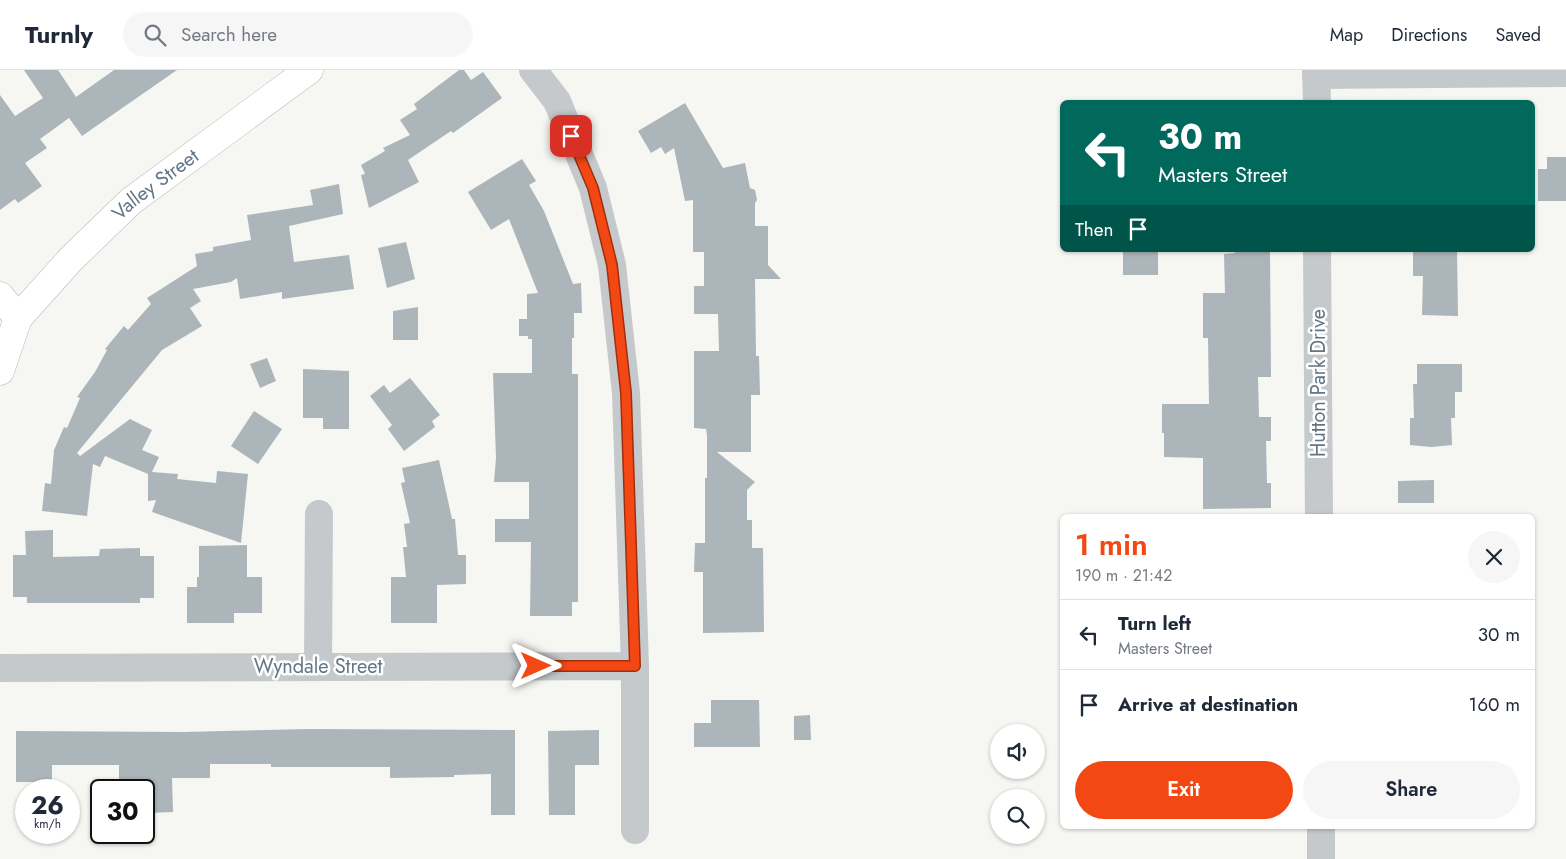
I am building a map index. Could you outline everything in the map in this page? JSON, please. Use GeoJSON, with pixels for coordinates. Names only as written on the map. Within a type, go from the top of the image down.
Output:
{"type":"FeatureCollection","features":[{"type":"Feature","properties":{"kind":"main road","name":"Valley Street"},"geometry":{"type":"LineString","coordinates":[[18,318],[71,259],[131,202],[310,70]]}},
{"type":"Feature","properties":{"kind":"main road"},"geometry":{"type":"LineString","coordinates":[[0,296],[18,318],[0,371]]}},
{"type":"Feature","properties":{"kind":"street"},"geometry":{"type":"LineString","coordinates":[[532,70],[557,101],[593,188],[612,265],[626,393],[635,666],[635,830]]}},
{"type":"Feature","properties":{"kind":"street"},"geometry":{"type":"LineString","coordinates":[[1316,100],[1316,72],[1566,73]]}},
{"type":"Feature","properties":{"kind":"street","name":"Hutton Park Drive"},"geometry":{"type":"LineString","coordinates":[[1317,252],[1319,514]]}},
{"type":"Feature","properties":{"kind":"street"},"geometry":{"type":"LineString","coordinates":[[318,666],[319,514]]}},
{"type":"Feature","properties":{"kind":"street","name":"Wyndale Street"},"geometry":{"type":"LineString","coordinates":[[0,668],[635,666]]}},
{"type":"Feature","properties":{"kind":"street"},"geometry":{"type":"LineString","coordinates":[[1321,829],[1321,859]]}},
{"type":"Feature","properties":{"kind":"building"},"geometry":{"type":"Polygon","coordinates":[[[24,70],[58,70],[76,97],[114,70],[177,70],[82,136],[69,118],[40,139],[47,148],[25,163],[42,186],[18,203],[15,199],[0,210],[0,95],[15,116],[43,98],[24,70]]]}},
{"type":"Feature","properties":{"kind":"building"},"geometry":{"type":"Polygon","coordinates":[[[459,70],[464,70],[471,80],[483,72],[502,98],[453,133],[451,131],[408,160],[419,182],[369,208],[361,175],[365,174],[361,165],[385,151],[383,148],[410,135],[400,120],[417,109],[414,104],[459,70]]]}},
{"type":"Feature","properties":{"kind":"building"},"geometry":{"type":"Polygon","coordinates":[[[685,103],[723,168],[745,163],[750,188],[755,190],[757,200],[755,203],[755,226],[768,226],[768,265],[781,279],[755,279],[756,356],[759,356],[760,395],[751,395],[751,452],[717,452],[755,482],[747,490],[747,520],[752,520],[752,548],[763,548],[764,632],[703,633],[703,572],[694,572],[695,543],[705,543],[707,436],[706,429],[694,428],[694,351],[719,351],[718,314],[694,314],[694,286],[704,286],[704,252],[693,252],[693,200],[685,201],[674,148],[665,154],[661,147],[651,153],[638,131],[685,103]]]}},
{"type":"Feature","properties":{"kind":"building"},"geometry":{"type":"Polygon","coordinates":[[[1547,157],[1566,157],[1566,201],[1538,201],[1538,169],[1547,169],[1547,157]]]}},
{"type":"Feature","properties":{"kind":"building"},"geometry":{"type":"Polygon","coordinates":[[[522,159],[536,181],[529,185],[544,211],[573,284],[581,283],[582,313],[574,313],[574,338],[572,338],[572,374],[578,374],[578,602],[572,602],[572,616],[530,616],[531,542],[495,542],[495,519],[529,519],[529,482],[494,482],[496,458],[493,373],[532,373],[532,339],[528,339],[528,336],[519,336],[519,319],[527,319],[527,294],[538,293],[509,219],[491,230],[468,192],[522,159]]]}},
{"type":"Feature","properties":{"kind":"building"},"geometry":{"type":"Polygon","coordinates":[[[339,184],[343,214],[289,226],[294,262],[349,255],[354,289],[282,299],[282,292],[240,299],[237,278],[231,282],[193,289],[201,301],[190,308],[202,326],[162,350],[77,453],[80,456],[130,419],[152,430],[142,450],[159,457],[152,472],[178,474],[177,479],[216,483],[217,471],[248,474],[241,543],[152,512],[156,500],[148,501],[148,474],[105,456],[100,467],[93,464],[87,516],[42,511],[45,483],[51,484],[54,450],[64,427],[67,428],[80,398],[77,397],[95,372],[107,350],[105,349],[124,326],[128,330],[151,304],[147,298],[197,266],[195,254],[213,251],[213,247],[251,240],[247,215],[313,205],[310,190],[339,184]]]}},
{"type":"Feature","properties":{"kind":"building"},"geometry":{"type":"Polygon","coordinates":[[[406,242],[415,279],[387,288],[378,248],[406,242]]]}},
{"type":"Feature","properties":{"kind":"building"},"geometry":{"type":"Polygon","coordinates":[[[1123,252],[1158,252],[1158,275],[1123,275],[1123,252]]]}},
{"type":"Feature","properties":{"kind":"building"},"geometry":{"type":"Polygon","coordinates":[[[1270,252],[1271,377],[1258,377],[1259,417],[1271,417],[1271,441],[1266,441],[1267,483],[1271,483],[1271,508],[1203,509],[1203,458],[1164,457],[1162,404],[1209,404],[1208,338],[1203,338],[1203,293],[1225,293],[1224,254],[1270,252]]]}},
{"type":"Feature","properties":{"kind":"building"},"geometry":{"type":"Polygon","coordinates":[[[1413,252],[1457,252],[1458,316],[1422,315],[1423,276],[1413,276],[1413,252]]]}},
{"type":"Feature","properties":{"kind":"building"},"geometry":{"type":"Polygon","coordinates":[[[418,307],[418,340],[393,340],[393,311],[418,307]]]}},
{"type":"Feature","properties":{"kind":"building"},"geometry":{"type":"Polygon","coordinates":[[[267,358],[276,381],[260,388],[250,364],[267,358]]]}},
{"type":"Feature","properties":{"kind":"building"},"geometry":{"type":"Polygon","coordinates":[[[1417,364],[1462,364],[1462,392],[1455,392],[1455,418],[1451,418],[1452,445],[1431,447],[1410,445],[1410,418],[1414,418],[1413,384],[1417,384],[1417,364]]]}},
{"type":"Feature","properties":{"kind":"building"},"geometry":{"type":"Polygon","coordinates":[[[303,369],[349,371],[349,429],[323,429],[323,418],[303,418],[303,369]]]}},
{"type":"Feature","properties":{"kind":"building"},"geometry":{"type":"Polygon","coordinates":[[[410,378],[440,415],[432,421],[435,427],[404,451],[388,429],[392,425],[370,396],[384,385],[390,393],[410,378]]]}},
{"type":"Feature","properties":{"kind":"building"},"geometry":{"type":"Polygon","coordinates":[[[254,411],[282,429],[258,464],[231,446],[254,411]]]}},
{"type":"Feature","properties":{"kind":"building"},"geometry":{"type":"Polygon","coordinates":[[[439,460],[452,519],[455,519],[458,555],[466,555],[466,584],[437,585],[437,623],[391,623],[391,577],[406,577],[403,547],[407,547],[404,524],[410,523],[401,483],[405,482],[402,468],[439,460]]]}},
{"type":"Feature","properties":{"kind":"building"},"geometry":{"type":"Polygon","coordinates":[[[1434,480],[1434,503],[1398,503],[1398,481],[1434,480]]]}},
{"type":"Feature","properties":{"kind":"building"},"geometry":{"type":"Polygon","coordinates":[[[53,530],[53,557],[99,556],[100,549],[140,548],[140,556],[154,556],[154,598],[140,598],[140,603],[27,603],[27,597],[13,597],[13,555],[26,555],[25,531],[53,530]]]}},
{"type":"Feature","properties":{"kind":"building"},"geometry":{"type":"Polygon","coordinates":[[[247,545],[247,577],[262,577],[262,613],[234,613],[234,623],[187,623],[187,587],[197,587],[197,577],[199,577],[199,546],[247,545]]]}},
{"type":"Feature","properties":{"kind":"building"},"geometry":{"type":"Polygon","coordinates":[[[711,700],[759,700],[760,747],[694,747],[694,723],[711,723],[711,700]]]}},
{"type":"Feature","properties":{"kind":"building"},"geometry":{"type":"Polygon","coordinates":[[[810,715],[811,740],[794,740],[794,716],[810,715]]]}},
{"type":"Feature","properties":{"kind":"building"},"geometry":{"type":"Polygon","coordinates":[[[308,729],[515,730],[515,815],[491,815],[491,774],[454,775],[454,777],[390,778],[390,767],[271,767],[271,764],[210,764],[210,778],[172,778],[173,812],[155,813],[155,779],[119,779],[119,765],[52,765],[52,779],[16,779],[16,731],[184,732],[308,729]]]}},
{"type":"Feature","properties":{"kind":"building"},"geometry":{"type":"Polygon","coordinates":[[[599,730],[599,765],[575,765],[575,815],[549,815],[548,731],[599,730]]]}},
{"type":"Feature","properties":{"kind":"route"},"geometry":{"type":"LineString","coordinates":[[536,666],[635,666],[626,393],[612,265],[593,188],[571,136]]}}]}
